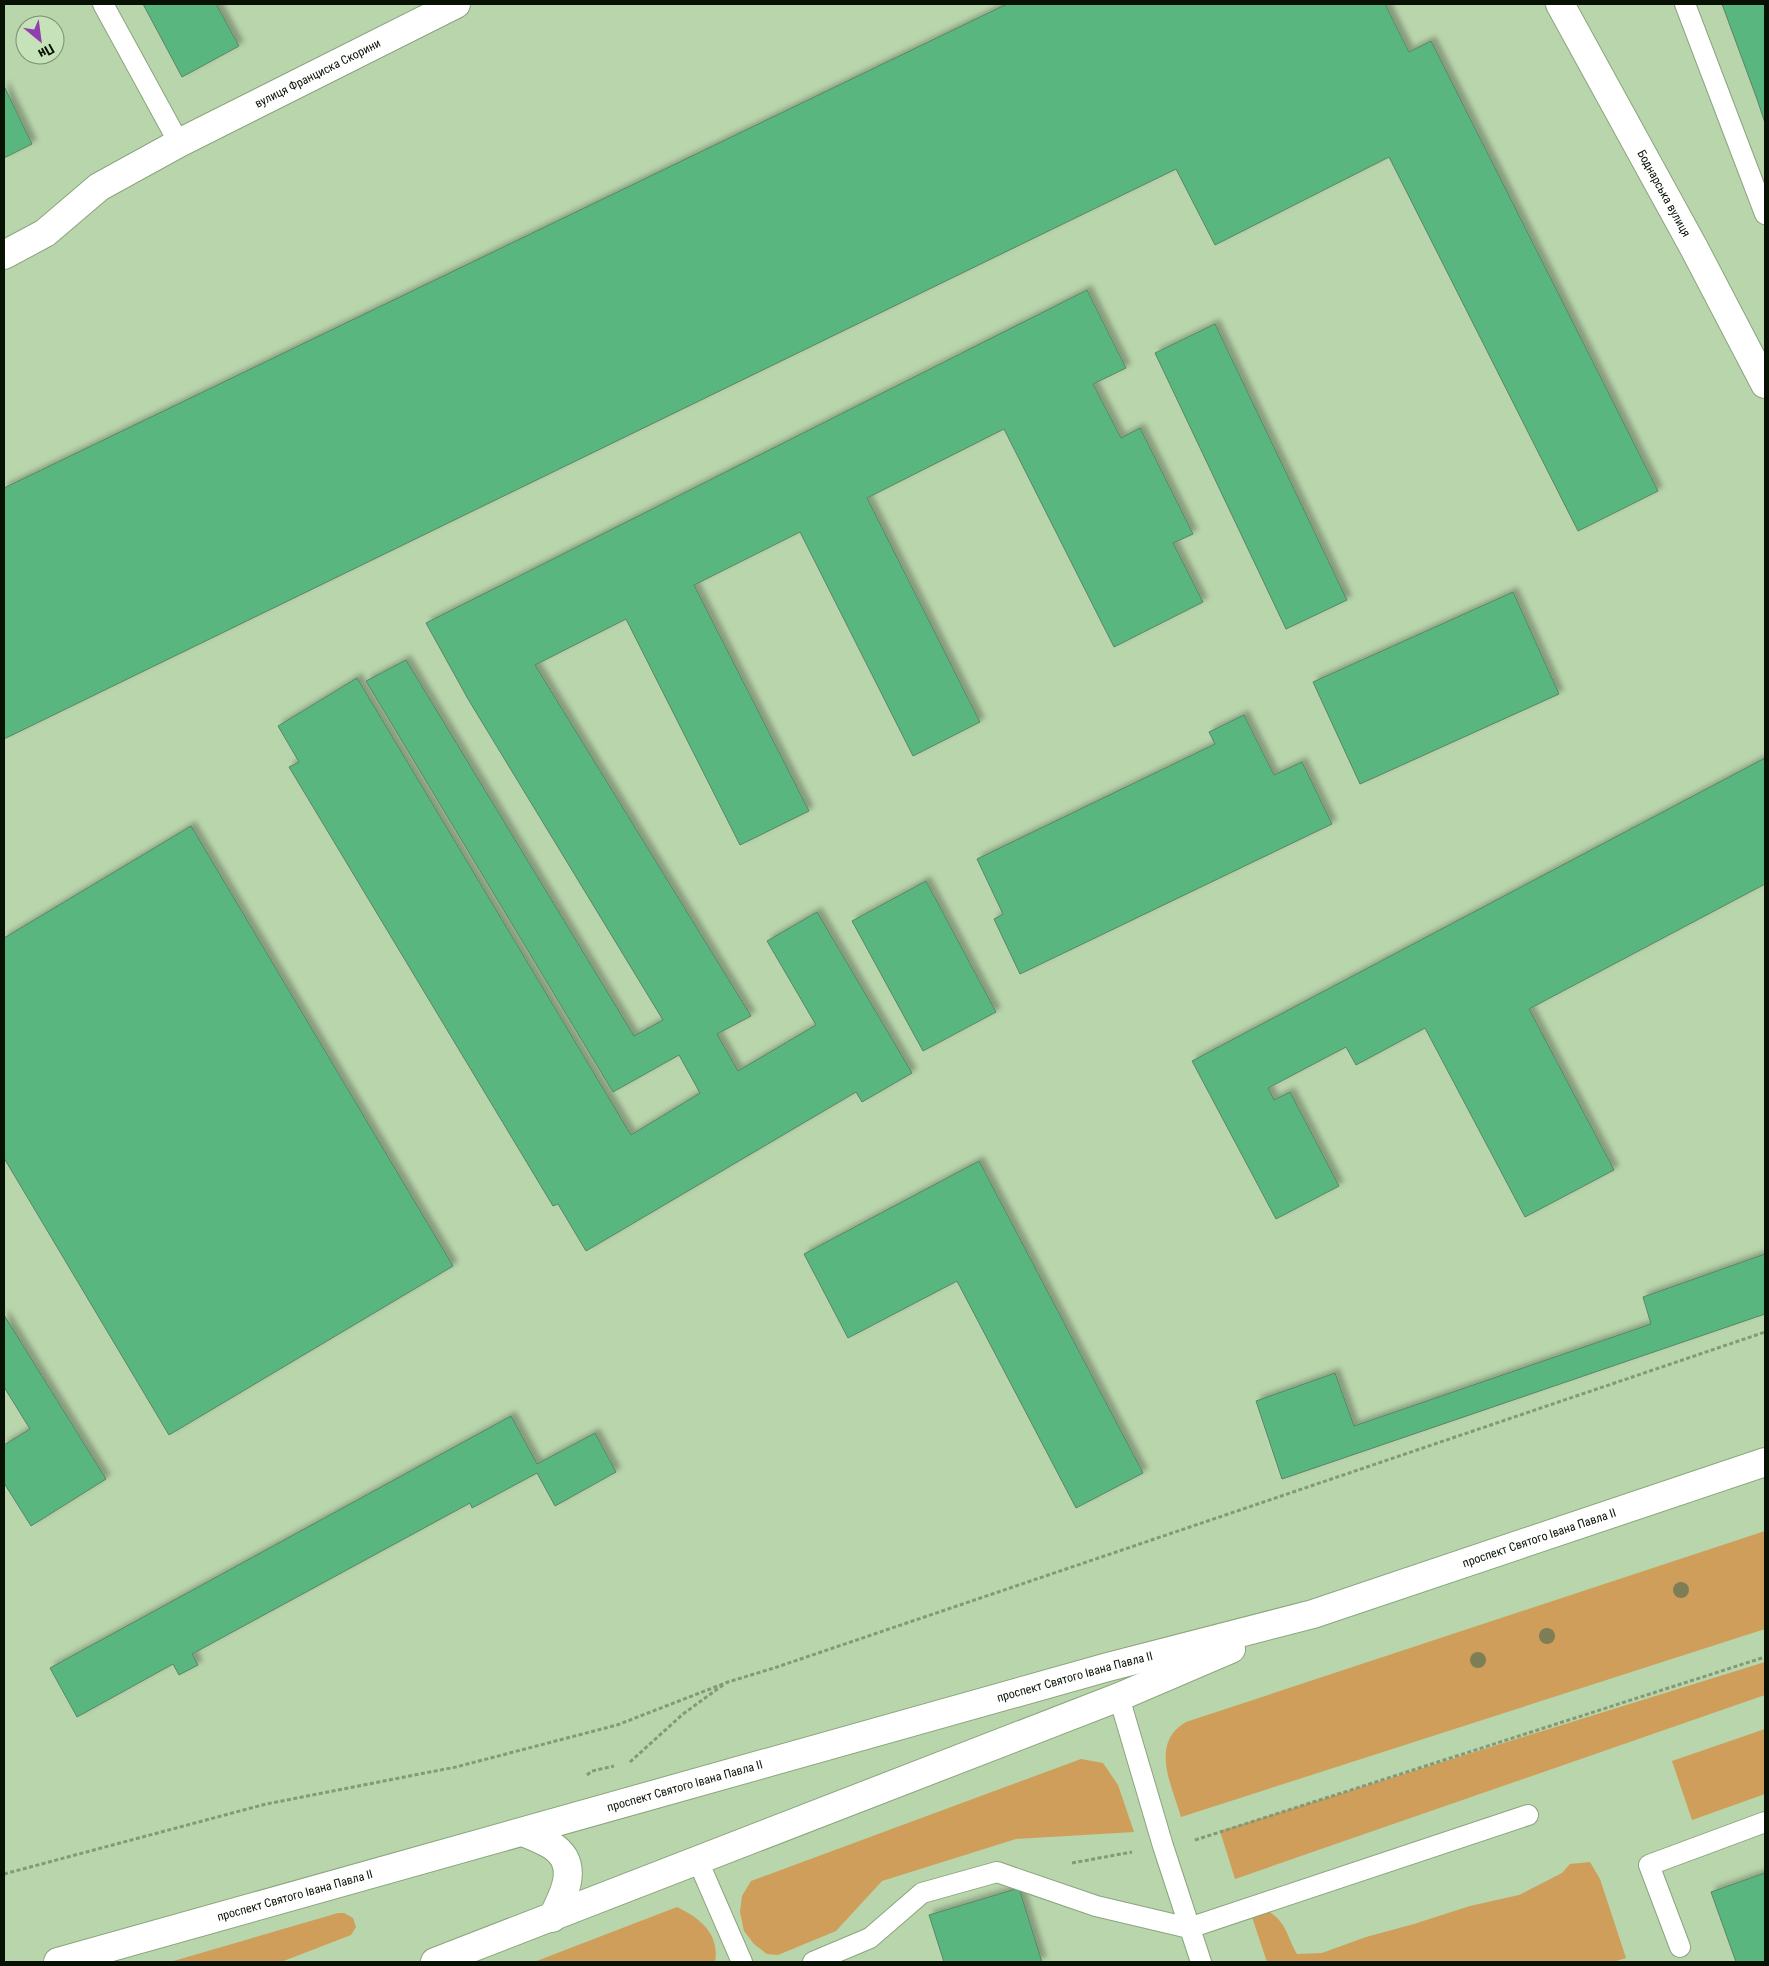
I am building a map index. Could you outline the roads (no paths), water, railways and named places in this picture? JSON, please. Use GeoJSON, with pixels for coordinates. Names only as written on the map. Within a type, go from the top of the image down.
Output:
{"type":"FeatureCollection","features":[{"type":"Feature","properties":{"kind":"main road","name":"вулиця Франциска Скорини"},"geometry":{"type":"LineString","coordinates":[[4,255],[46,233],[99,187],[179,143],[456,4]]}},
{"type":"Feature","properties":{"kind":"main road","name":"Боднарська вулиця"},"geometry":{"type":"LineString","coordinates":[[1560,4],[1694,248],[1765,384]]}},
{"type":"Feature","properties":{"kind":"main road","name":"проспект Святого Івана Павла II"},"geometry":{"type":"LineString","coordinates":[[58,1962],[1108,1666],[1313,1614],[1765,1462]]}},
{"type":"Feature","properties":{"kind":"main road","name":"проспект Святого Івана Павла II"},"geometry":{"type":"LineString","coordinates":[[435,1962],[1119,1697],[1313,1614]]}},
{"type":"Feature","properties":{"kind":"main road"},"geometry":{"type":"LineString","coordinates":[[523,1832],[551,1845],[560,1852],[566,1864],[568,1879],[565,1893],[552,1918]]}},
{"type":"Feature","properties":{"kind":"lane"},"geometry":{"type":"LineString","coordinates":[[103,4],[179,143]]}},
{"type":"Feature","properties":{"kind":"lane"},"geometry":{"type":"LineString","coordinates":[[1685,4],[1765,214]]}},
{"type":"Feature","properties":{"kind":"lane"},"geometry":{"type":"LineString","coordinates":[[1119,1697],[1163,1846],[1201,1962]]}},
{"type":"Feature","properties":{"kind":"lane"},"geometry":{"type":"LineString","coordinates":[[813,1962],[870,1938],[922,1893],[997,1872],[1096,1906],[1189,1928],[1528,1815]]}},
{"type":"Feature","properties":{"kind":"lane"},"geometry":{"type":"LineString","coordinates":[[1680,1947],[1649,1864],[1765,1822]]}},
{"type":"Feature","properties":{"kind":"lane"},"geometry":{"type":"LineString","coordinates":[[698,1861],[742,1962]]}}]}
